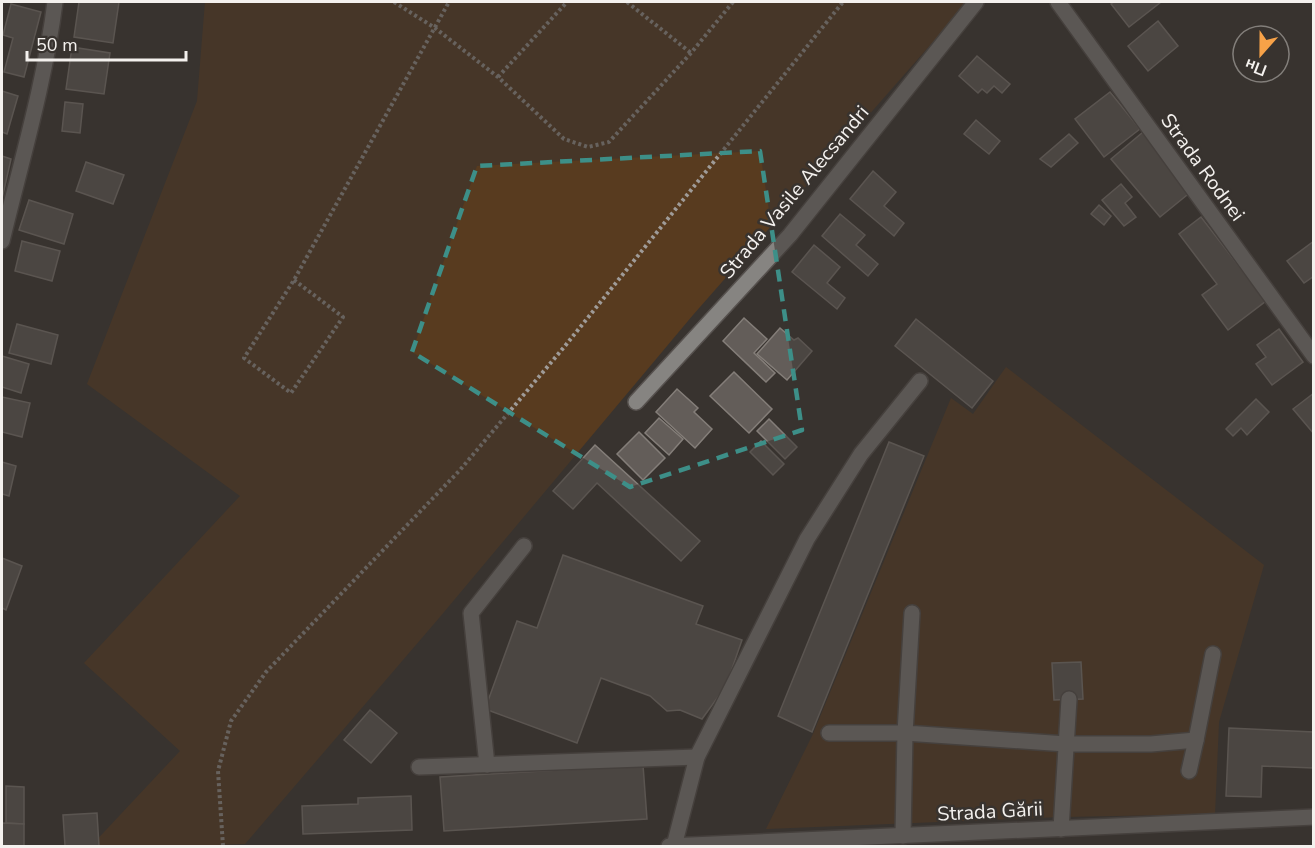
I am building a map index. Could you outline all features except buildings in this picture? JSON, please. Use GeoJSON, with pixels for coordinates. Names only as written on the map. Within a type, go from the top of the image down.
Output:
{"type":"FeatureCollection","features":[{"type":"Feature","properties":{"kind":"street"},"geometry":{"type":"LineString","coordinates":[[2,241],[45,59],[55,2]]}},
{"type":"Feature","properties":{"kind":"street","name":"Strada Vasile Alecsandri"},"geometry":{"type":"LineString","coordinates":[[636,402],[790,235],[976,2]]}},
{"type":"Feature","properties":{"kind":"street","name":"Strada Rodnei"},"geometry":{"type":"LineString","coordinates":[[1058,2],[1314,356]]}},
{"type":"Feature","properties":{"kind":"street"},"geometry":{"type":"LineString","coordinates":[[674,846],[697,757],[807,538],[861,454],[920,381]]}},
{"type":"Feature","properties":{"kind":"street"},"geometry":{"type":"LineString","coordinates":[[487,765],[471,613],[524,546]]}},
{"type":"Feature","properties":{"kind":"street"},"geometry":{"type":"LineString","coordinates":[[903,836],[905,733],[912,613]]}},
{"type":"Feature","properties":{"kind":"street"},"geometry":{"type":"LineString","coordinates":[[1189,771],[1213,654]]}},
{"type":"Feature","properties":{"kind":"street"},"geometry":{"type":"LineString","coordinates":[[1061,829],[1069,699]]}},
{"type":"Feature","properties":{"kind":"street"},"geometry":{"type":"LineString","coordinates":[[829,732],[905,733],[1066,744],[1151,744],[1196,740]]}},
{"type":"Feature","properties":{"kind":"street"},"geometry":{"type":"LineString","coordinates":[[419,767],[697,757]]}},
{"type":"Feature","properties":{"kind":"street","name":"Strada Gării"},"geometry":{"type":"LineString","coordinates":[[669,846],[1314,817]]}},
{"type":"Feature","properties":{"kind":"path"},"geometry":{"type":"LineString","coordinates":[[394,2],[435,28],[498,77],[564,139],[588,147],[609,141],[691,53],[733,2]]}},
{"type":"Feature","properties":{"kind":"path"},"geometry":{"type":"LineString","coordinates":[[294,280],[343,317],[291,393],[244,358],[294,280],[449,2]]}},
{"type":"Feature","properties":{"kind":"path"},"geometry":{"type":"LineString","coordinates":[[498,77],[567,2]]}},
{"type":"Feature","properties":{"kind":"path"},"geometry":{"type":"LineString","coordinates":[[627,2],[691,53]]}},
{"type":"Feature","properties":{"kind":"path"},"geometry":{"type":"LineString","coordinates":[[223,846],[218,771],[231,721],[260,680],[460,470],[586,320],[843,2]]}},
{"type":"Feature","properties":{"kind":"highlighted area"},"geometry":{"type":"Polygon","coordinates":[[[760,151],[802,430],[630,487],[412,352],[477,166],[760,151]]]}},
{"type":"Feature","properties":{"kind":"shaded area"},"geometry":{"type":"Polygon","coordinates":[[[205,2],[968,2],[693,315],[439,618],[245,844],[91,846],[180,751],[84,663],[240,496],[87,384],[197,101],[205,2]]]}},
{"type":"Feature","properties":{"kind":"shaded area"},"geometry":{"type":"Polygon","coordinates":[[[1006,367],[1264,565],[1219,722],[1215,814],[1062,817],[766,829],[813,734],[951,398],[973,414],[1006,367]]]}}]}
